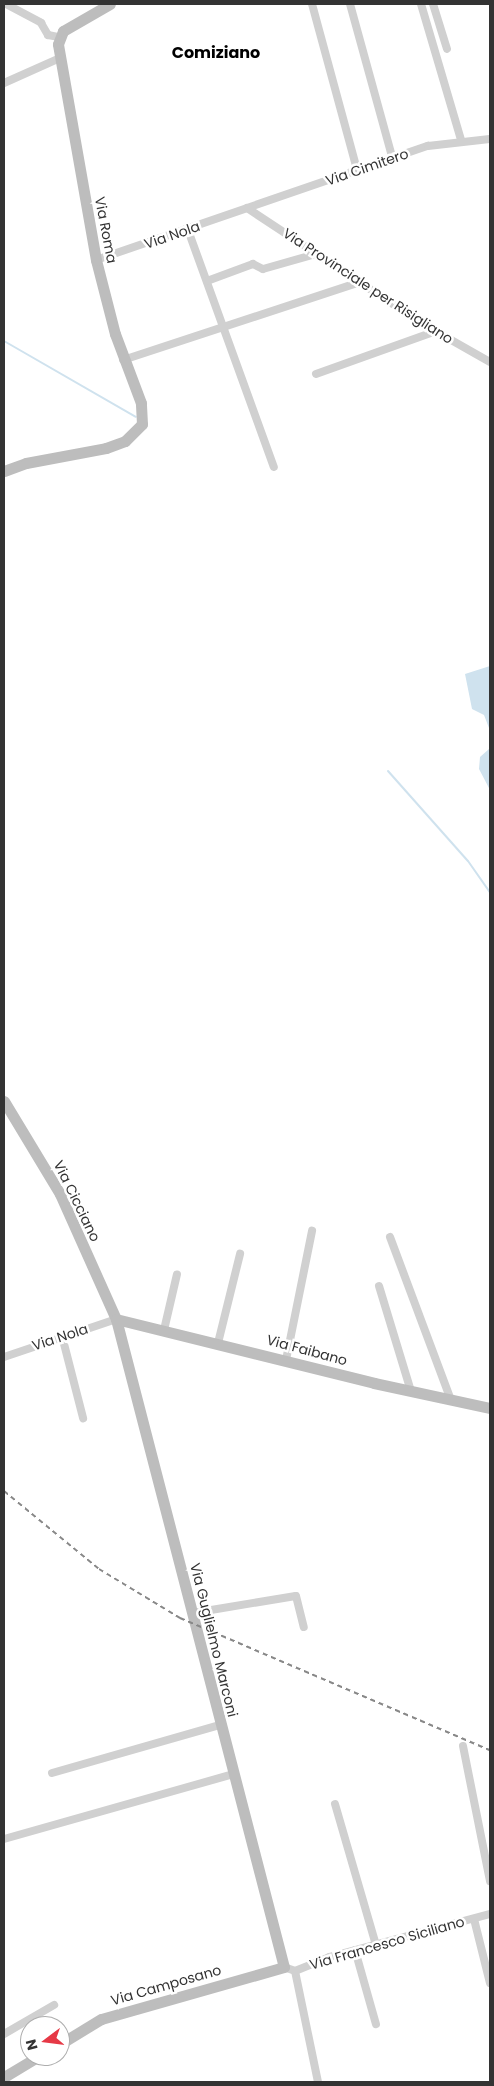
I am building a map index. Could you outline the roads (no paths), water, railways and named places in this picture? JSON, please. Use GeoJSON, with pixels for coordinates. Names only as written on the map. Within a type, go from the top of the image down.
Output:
{"type":"FeatureCollection","features":[{"type":"Feature","properties":{"kind":"street"},"geometry":{"type":"LineString","coordinates":[[6,4],[41,24],[48,35],[58,37],[63,31],[110,4]]}},
{"type":"Feature","properties":{"kind":"street"},"geometry":{"type":"LineString","coordinates":[[312,4],[357,170]]}},
{"type":"Feature","properties":{"kind":"street"},"geometry":{"type":"LineString","coordinates":[[350,4],[392,157]]}},
{"type":"Feature","properties":{"kind":"street"},"geometry":{"type":"LineString","coordinates":[[421,4],[461,140]]}},
{"type":"Feature","properties":{"kind":"street"},"geometry":{"type":"LineString","coordinates":[[433,4],[447,49]]}},
{"type":"Feature","properties":{"kind":"street","name":"Via Roma"},"geometry":{"type":"LineString","coordinates":[[4,471],[26,463],[106,448],[125,441],[142,424],[141,403],[123,360],[96,260],[60,58],[58,37]]}},
{"type":"Feature","properties":{"kind":"street"},"geometry":{"type":"LineString","coordinates":[[4,83],[60,58]]}},
{"type":"Feature","properties":{"kind":"street","name":"Via Cimitero"},"geometry":{"type":"LineString","coordinates":[[248,208],[392,157],[461,140],[490,139]]}},
{"type":"Feature","properties":{"kind":"street","name":"Via Nola"},"geometry":{"type":"LineString","coordinates":[[96,260],[248,208]]}},
{"type":"Feature","properties":{"kind":"street","name":"Via Provinciale per Risigliano"},"geometry":{"type":"LineString","coordinates":[[248,208],[436,331],[490,362]]}},
{"type":"Feature","properties":{"kind":"street"},"geometry":{"type":"LineString","coordinates":[[188,230],[274,467]]}},
{"type":"Feature","properties":{"kind":"street"},"geometry":{"type":"LineString","coordinates":[[207,281],[253,264],[263,269],[316,254]]}},
{"type":"Feature","properties":{"kind":"street"},"geometry":{"type":"LineString","coordinates":[[123,360],[360,282]]}},
{"type":"Feature","properties":{"kind":"street"},"geometry":{"type":"LineString","coordinates":[[316,374],[436,331]]}},
{"type":"Feature","properties":{"kind":"street","name":"Via Cicciano"},"geometry":{"type":"LineString","coordinates":[[4,1101],[60,1194],[116,1319]]}},
{"type":"Feature","properties":{"kind":"street"},"geometry":{"type":"LineString","coordinates":[[286,1360],[312,1231]]}},
{"type":"Feature","properties":{"kind":"street"},"geometry":{"type":"LineString","coordinates":[[390,1237],[451,1400]]}},
{"type":"Feature","properties":{"kind":"street"},"geometry":{"type":"LineString","coordinates":[[218,1344],[240,1254]]}},
{"type":"Feature","properties":{"kind":"street"},"geometry":{"type":"LineString","coordinates":[[164,1330],[176,1274]]}},
{"type":"Feature","properties":{"kind":"street"},"geometry":{"type":"LineString","coordinates":[[379,1286],[411,1392]]}},
{"type":"Feature","properties":{"kind":"street","name":"Via Nola"},"geometry":{"type":"LineString","coordinates":[[4,1357],[116,1319]]}},
{"type":"Feature","properties":{"kind":"street","name":"Via Faibano"},"geometry":{"type":"LineString","coordinates":[[116,1319],[411,1392],[490,1408]]}},
{"type":"Feature","properties":{"kind":"street","name":"Via Guglielmo Marconi"},"geometry":{"type":"LineString","coordinates":[[116,1319],[193,1614],[219,1725],[289,1969]]}},
{"type":"Feature","properties":{"kind":"street"},"geometry":{"type":"LineString","coordinates":[[62,1336],[83,1418]]}},
{"type":"Feature","properties":{"kind":"street"},"geometry":{"type":"LineString","coordinates":[[193,1614],[296,1596],[304,1628]]}},
{"type":"Feature","properties":{"kind":"street"},"geometry":{"type":"LineString","coordinates":[[52,1773],[219,1725]]}},
{"type":"Feature","properties":{"kind":"street"},"geometry":{"type":"LineString","coordinates":[[463,1746],[490,1881]]}},
{"type":"Feature","properties":{"kind":"street"},"geometry":{"type":"LineString","coordinates":[[4,1839],[233,1774]]}},
{"type":"Feature","properties":{"kind":"street"},"geometry":{"type":"LineString","coordinates":[[335,1804],[376,1945]]}},
{"type":"Feature","properties":{"kind":"street","name":"Via Francesco Siciliano"},"geometry":{"type":"LineString","coordinates":[[289,1969],[490,1914]]}},
{"type":"Feature","properties":{"kind":"street"},"geometry":{"type":"LineString","coordinates":[[474,1919],[490,1983]]}},
{"type":"Feature","properties":{"kind":"street"},"geometry":{"type":"LineString","coordinates":[[354,1950],[376,2024]]}},
{"type":"Feature","properties":{"kind":"street"},"geometry":{"type":"LineString","coordinates":[[289,1969],[318,2082]]}},
{"type":"Feature","properties":{"kind":"street","name":"Via Camposano"},"geometry":{"type":"LineString","coordinates":[[70,2038],[101,2019],[289,1969]]}},
{"type":"Feature","properties":{"kind":"street"},"geometry":{"type":"LineString","coordinates":[[4,2034],[54,2005]]}},
{"type":"Feature","properties":{"kind":"street"},"geometry":{"type":"LineString","coordinates":[[4,2077],[22,2066]]}},
{"type":"Feature","properties":{"kind":"water"},"geometry":{"type":"Polygon","coordinates":[[[490,666],[490,790],[479,769],[480,757],[489,749],[489,728],[484,715],[472,709],[465,674],[490,666]]]}},
{"type":"Feature","properties":{"kind":"waterway"},"geometry":{"type":"LineString","coordinates":[[4,341],[136,417]]}},
{"type":"Feature","properties":{"kind":"waterway"},"geometry":{"type":"LineString","coordinates":[[388,771],[468,861],[490,892]]}},
{"type":"Feature","properties":{"kind":"railway"},"geometry":{"type":"LineString","coordinates":[[4,1491],[99,1569],[180,1618],[490,1750]]}},
{"type":"Feature","properties":{"kind":"district","name":"Comiziano"},"geometry":{"type":"Point","coordinates":[216,53]}}]}
